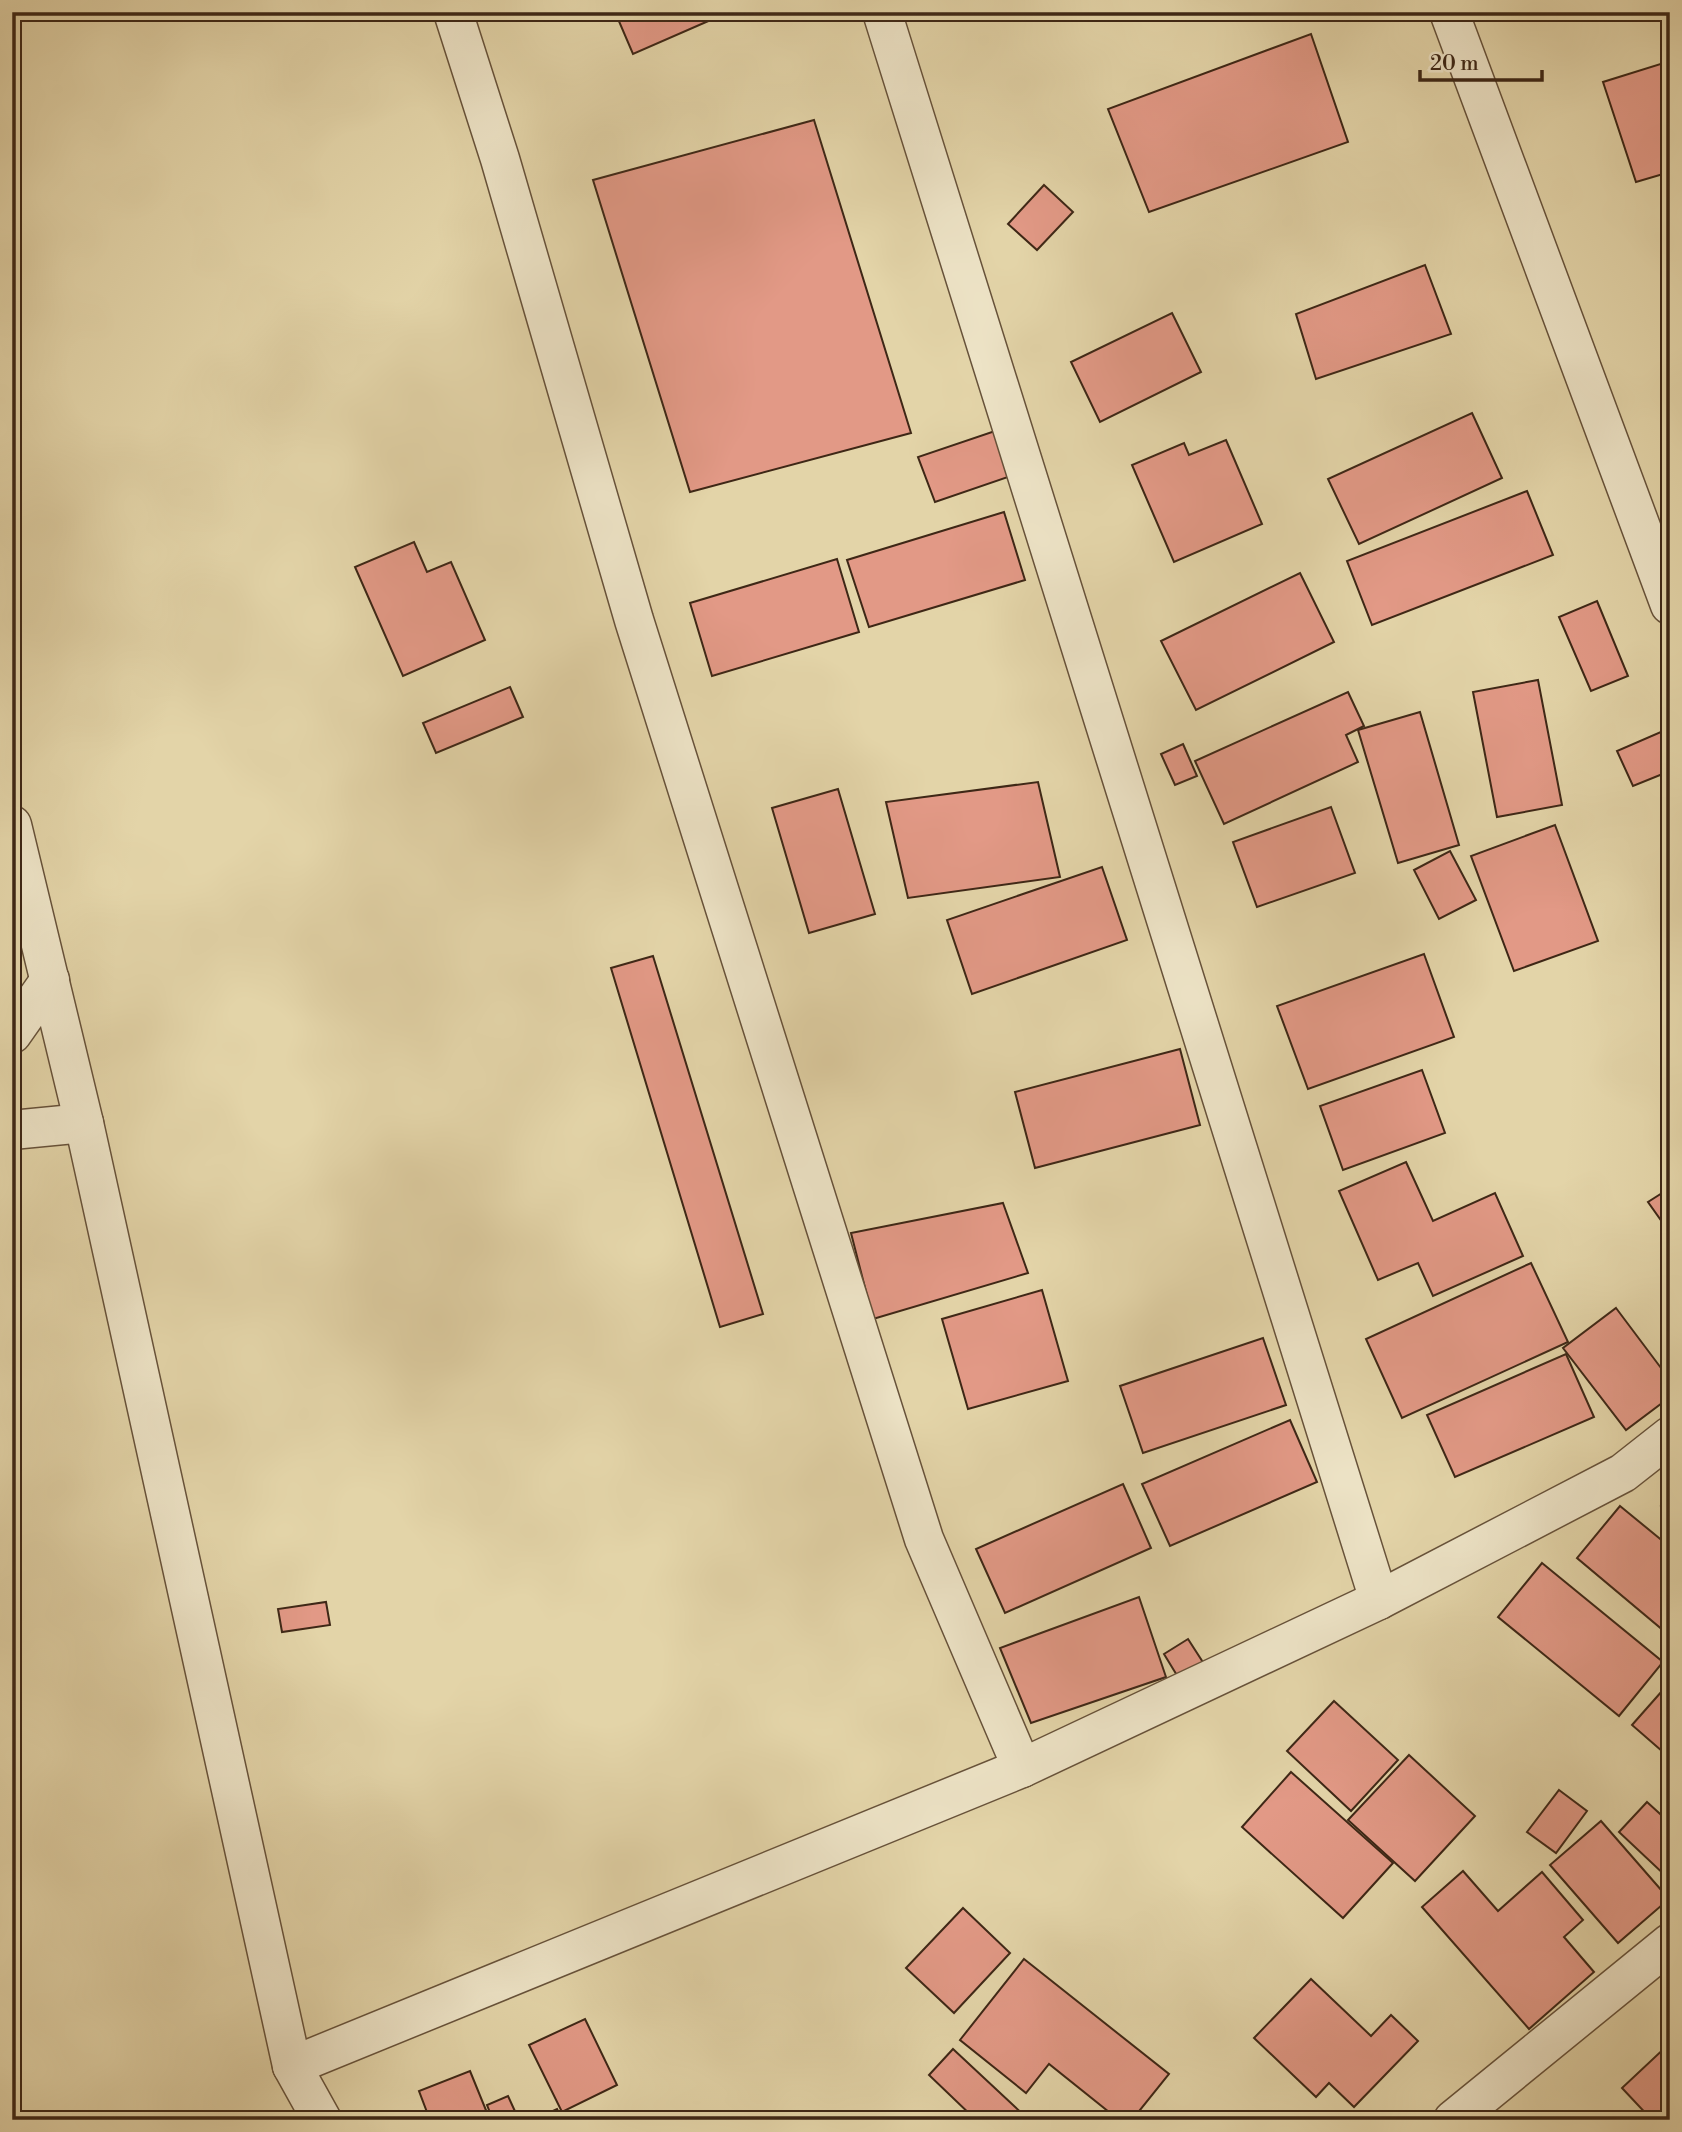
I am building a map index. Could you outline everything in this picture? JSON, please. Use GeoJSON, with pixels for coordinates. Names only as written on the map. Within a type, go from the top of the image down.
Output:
{"type":"FeatureCollection","features":[{"type":"Feature","properties":{"kind":"street"},"geometry":{"type":"LineString","coordinates":[[453,12],[500,159],[634,620],[923,1539],[1022,1768]]}},
{"type":"Feature","properties":{"kind":"street"},"geometry":{"type":"LineString","coordinates":[[882,12],[1379,1600]]}},
{"type":"Feature","properties":{"kind":"street"},"geometry":{"type":"LineString","coordinates":[[1449,12],[1669,601]]}},
{"type":"Feature","properties":{"kind":"street"},"geometry":{"type":"LineString","coordinates":[[12,825],[84,1124],[292,2066],[323,2120]]}},
{"type":"Feature","properties":{"kind":"street"},"geometry":{"type":"LineString","coordinates":[[12,1034],[50,980]]}},
{"type":"Feature","properties":{"kind":"street"},"geometry":{"type":"LineString","coordinates":[[12,1130],[84,1124]]}},
{"type":"Feature","properties":{"kind":"street"},"geometry":{"type":"LineString","coordinates":[[292,2066],[1022,1768],[1379,1600],[1623,1473],[1670,1436]]}},
{"type":"Feature","properties":{"kind":"street"},"geometry":{"type":"LineString","coordinates":[[1453,2120],[1670,1943]]}},
{"type":"Feature","properties":{"kind":"building"},"geometry":{"type":"Polygon","coordinates":[[[615,12],[729,12],[633,54],[615,12]]]}},
{"type":"Feature","properties":{"kind":"building"},"geometry":{"type":"Polygon","coordinates":[[[1311,34],[1348,142],[1149,212],[1108,109],[1311,34]]]}},
{"type":"Feature","properties":{"kind":"building"},"geometry":{"type":"Polygon","coordinates":[[[1670,61],[1670,172],[1636,182],[1603,82],[1670,61]]]}},
{"type":"Feature","properties":{"kind":"building"},"geometry":{"type":"Polygon","coordinates":[[[814,120],[911,433],[690,492],[593,180],[814,120]]]}},
{"type":"Feature","properties":{"kind":"building"},"geometry":{"type":"Polygon","coordinates":[[[1044,185],[1073,212],[1037,250],[1008,224],[1044,185]]]}},
{"type":"Feature","properties":{"kind":"building"},"geometry":{"type":"Polygon","coordinates":[[[1425,265],[1451,334],[1316,379],[1296,314],[1425,265]]]}},
{"type":"Feature","properties":{"kind":"building"},"geometry":{"type":"Polygon","coordinates":[[[1172,313],[1201,372],[1100,422],[1071,362],[1172,313]]]}},
{"type":"Feature","properties":{"kind":"building"},"geometry":{"type":"Polygon","coordinates":[[[1472,413],[1502,478],[1359,544],[1328,479],[1472,413]]]}},
{"type":"Feature","properties":{"kind":"building"},"geometry":{"type":"Polygon","coordinates":[[[995,431],[1011,476],[935,502],[918,457],[995,431]]]}},
{"type":"Feature","properties":{"kind":"building"},"geometry":{"type":"Polygon","coordinates":[[[1226,440],[1262,524],[1174,562],[1132,465],[1184,443],[1189,455],[1226,440]]]}},
{"type":"Feature","properties":{"kind":"building"},"geometry":{"type":"Polygon","coordinates":[[[1527,491],[1553,555],[1372,625],[1347,561],[1527,491]]]}},
{"type":"Feature","properties":{"kind":"building"},"geometry":{"type":"Polygon","coordinates":[[[1004,512],[1025,580],[869,627],[847,560],[1004,512]]]}},
{"type":"Feature","properties":{"kind":"building"},"geometry":{"type":"Polygon","coordinates":[[[414,542],[427,572],[451,562],[485,640],[403,676],[355,567],[414,542]]]}},
{"type":"Feature","properties":{"kind":"building"},"geometry":{"type":"Polygon","coordinates":[[[837,559],[859,632],[712,676],[690,603],[837,559]]]}},
{"type":"Feature","properties":{"kind":"building"},"geometry":{"type":"Polygon","coordinates":[[[1300,573],[1334,642],[1196,710],[1161,641],[1300,573]]]}},
{"type":"Feature","properties":{"kind":"building"},"geometry":{"type":"Polygon","coordinates":[[[1597,601],[1628,676],[1591,691],[1559,617],[1597,601]]]}},
{"type":"Feature","properties":{"kind":"building"},"geometry":{"type":"Polygon","coordinates":[[[1538,680],[1562,805],[1497,817],[1473,692],[1538,680]]]}},
{"type":"Feature","properties":{"kind":"building"},"geometry":{"type":"Polygon","coordinates":[[[510,687],[523,717],[436,753],[423,723],[510,687]]]}},
{"type":"Feature","properties":{"kind":"building"},"geometry":{"type":"Polygon","coordinates":[[[1348,692],[1364,726],[1346,735],[1358,762],[1224,824],[1195,761],[1348,692]]]}},
{"type":"Feature","properties":{"kind":"building"},"geometry":{"type":"Polygon","coordinates":[[[1420,712],[1459,845],[1398,863],[1358,730],[1420,712]]]}},
{"type":"Feature","properties":{"kind":"building"},"geometry":{"type":"Polygon","coordinates":[[[1670,728],[1670,771],[1633,786],[1617,751],[1670,728]]]}},
{"type":"Feature","properties":{"kind":"building"},"geometry":{"type":"Polygon","coordinates":[[[1183,744],[1197,776],[1175,785],[1161,754],[1183,744]]]}},
{"type":"Feature","properties":{"kind":"building"},"geometry":{"type":"Polygon","coordinates":[[[1038,782],[1060,877],[908,898],[886,802],[1038,782]]]}},
{"type":"Feature","properties":{"kind":"building"},"geometry":{"type":"Polygon","coordinates":[[[838,789],[875,914],[809,933],[772,808],[838,789]]]}},
{"type":"Feature","properties":{"kind":"building"},"geometry":{"type":"Polygon","coordinates":[[[1331,807],[1355,873],[1257,907],[1233,842],[1331,807]]]}},
{"type":"Feature","properties":{"kind":"building"},"geometry":{"type":"Polygon","coordinates":[[[1555,825],[1598,941],[1514,971],[1471,856],[1555,825]]]}},
{"type":"Feature","properties":{"kind":"building"},"geometry":{"type":"Polygon","coordinates":[[[1450,851],[1476,900],[1439,919],[1414,870],[1450,851]]]}},
{"type":"Feature","properties":{"kind":"building"},"geometry":{"type":"Polygon","coordinates":[[[1102,867],[1127,940],[972,994],[947,920],[1102,867]]]}},
{"type":"Feature","properties":{"kind":"building"},"geometry":{"type":"Polygon","coordinates":[[[1424,954],[1454,1037],[1308,1089],[1277,1006],[1424,954]]]}},
{"type":"Feature","properties":{"kind":"building"},"geometry":{"type":"Polygon","coordinates":[[[653,956],[763,1314],[720,1327],[611,968],[653,956]]]}},
{"type":"Feature","properties":{"kind":"building"},"geometry":{"type":"Polygon","coordinates":[[[1180,1049],[1200,1125],[1035,1168],[1015,1092],[1180,1049]]]}},
{"type":"Feature","properties":{"kind":"building"},"geometry":{"type":"Polygon","coordinates":[[[1422,1070],[1445,1133],[1343,1170],[1320,1106],[1422,1070]]]}},
{"type":"Feature","properties":{"kind":"building"},"geometry":{"type":"Polygon","coordinates":[[[1406,1162],[1433,1221],[1495,1193],[1523,1256],[1433,1296],[1418,1263],[1378,1280],[1339,1191],[1406,1162]]]}},
{"type":"Feature","properties":{"kind":"building"},"geometry":{"type":"Polygon","coordinates":[[[1670,1188],[1670,1233],[1648,1202],[1670,1188]]]}},
{"type":"Feature","properties":{"kind":"building"},"geometry":{"type":"Polygon","coordinates":[[[1003,1203],[1028,1273],[873,1319],[851,1233],[1003,1203]]]}},
{"type":"Feature","properties":{"kind":"building"},"geometry":{"type":"Polygon","coordinates":[[[1531,1263],[1568,1342],[1402,1418],[1366,1339],[1531,1263]]]}},
{"type":"Feature","properties":{"kind":"building"},"geometry":{"type":"Polygon","coordinates":[[[1042,1290],[1068,1381],[968,1409],[942,1319],[1042,1290]]]}},
{"type":"Feature","properties":{"kind":"building"},"geometry":{"type":"Polygon","coordinates":[[[1616,1308],[1670,1380],[1670,1397],[1626,1430],[1563,1348],[1616,1308]]]}},
{"type":"Feature","properties":{"kind":"building"},"geometry":{"type":"Polygon","coordinates":[[[1263,1338],[1286,1405],[1143,1453],[1120,1386],[1263,1338]]]}},
{"type":"Feature","properties":{"kind":"building"},"geometry":{"type":"Polygon","coordinates":[[[1566,1354],[1594,1417],[1455,1477],[1427,1415],[1566,1354]]]}},
{"type":"Feature","properties":{"kind":"building"},"geometry":{"type":"Polygon","coordinates":[[[1290,1420],[1317,1482],[1170,1546],[1142,1484],[1290,1420]]]}},
{"type":"Feature","properties":{"kind":"building"},"geometry":{"type":"Polygon","coordinates":[[[1123,1484],[1151,1548],[1005,1613],[976,1549],[1123,1484]]]}},
{"type":"Feature","properties":{"kind":"building"},"geometry":{"type":"Polygon","coordinates":[[[1670,1496],[1670,1514],[1661,1506],[1670,1496]]]}},
{"type":"Feature","properties":{"kind":"building"},"geometry":{"type":"Polygon","coordinates":[[[1620,1506],[1670,1547],[1670,1636],[1577,1558],[1620,1506]]]}},
{"type":"Feature","properties":{"kind":"building"},"geometry":{"type":"Polygon","coordinates":[[[1542,1563],[1663,1662],[1619,1716],[1498,1617],[1542,1563]]]}},
{"type":"Feature","properties":{"kind":"building"},"geometry":{"type":"Polygon","coordinates":[[[1139,1597],[1166,1677],[1031,1723],[1000,1648],[1139,1597]]]}},
{"type":"Feature","properties":{"kind":"building"},"geometry":{"type":"Polygon","coordinates":[[[326,1602],[330,1625],[282,1632],[278,1609],[326,1602]]]}},
{"type":"Feature","properties":{"kind":"building"},"geometry":{"type":"Polygon","coordinates":[[[1188,1639],[1206,1667],[1181,1682],[1164,1654],[1188,1639]]]}},
{"type":"Feature","properties":{"kind":"building"},"geometry":{"type":"Polygon","coordinates":[[[1670,1682],[1670,1758],[1632,1725],[1670,1682]]]}},
{"type":"Feature","properties":{"kind":"building"},"geometry":{"type":"Polygon","coordinates":[[[1334,1701],[1398,1760],[1351,1811],[1287,1751],[1334,1701]]]}},
{"type":"Feature","properties":{"kind":"building"},"geometry":{"type":"Polygon","coordinates":[[[1409,1755],[1475,1816],[1415,1881],[1348,1820],[1409,1755]]]}},
{"type":"Feature","properties":{"kind":"building"},"geometry":{"type":"Polygon","coordinates":[[[1291,1772],[1393,1863],[1343,1918],[1242,1827],[1291,1772]]]}},
{"type":"Feature","properties":{"kind":"building"},"geometry":{"type":"Polygon","coordinates":[[[1559,1790],[1587,1811],[1556,1853],[1527,1832],[1559,1790]]]}},
{"type":"Feature","properties":{"kind":"building"},"geometry":{"type":"Polygon","coordinates":[[[1647,1802],[1670,1823],[1670,1880],[1619,1832],[1647,1802]]]}},
{"type":"Feature","properties":{"kind":"building"},"geometry":{"type":"Polygon","coordinates":[[[1601,1821],[1669,1899],[1618,1943],[1550,1865],[1601,1821]]]}},
{"type":"Feature","properties":{"kind":"building"},"geometry":{"type":"Polygon","coordinates":[[[1463,1871],[1498,1911],[1542,1872],[1583,1920],[1564,1937],[1594,1972],[1529,2029],[1422,1907],[1463,1871]]]}},
{"type":"Feature","properties":{"kind":"building"},"geometry":{"type":"Polygon","coordinates":[[[963,1908],[1010,1953],[954,2013],[906,1968],[963,1908]]]}},
{"type":"Feature","properties":{"kind":"building"},"geometry":{"type":"Polygon","coordinates":[[[1024,1959],[1169,2074],[1132,2120],[1119,2120],[1049,2064],[1026,2093],[960,2040],[1024,1959]]]}},
{"type":"Feature","properties":{"kind":"building"},"geometry":{"type":"Polygon","coordinates":[[[1311,1979],[1371,2036],[1391,2015],[1418,2041],[1354,2107],[1329,2083],[1316,2097],[1254,2038],[1311,1979]]]}},
{"type":"Feature","properties":{"kind":"building"},"geometry":{"type":"Polygon","coordinates":[[[585,2019],[617,2085],[562,2112],[529,2045],[585,2019]]]}},
{"type":"Feature","properties":{"kind":"building"},"geometry":{"type":"Polygon","coordinates":[[[1670,2043],[1670,2120],[1652,2120],[1622,2088],[1670,2043]]]}},
{"type":"Feature","properties":{"kind":"building"},"geometry":{"type":"Polygon","coordinates":[[[953,2049],[1029,2120],[976,2120],[929,2075],[953,2049]]]}},
{"type":"Feature","properties":{"kind":"building"},"geometry":{"type":"Polygon","coordinates":[[[470,2071],[490,2120],[430,2120],[419,2091],[470,2071]]]}},
{"type":"Feature","properties":{"kind":"building"},"geometry":{"type":"Polygon","coordinates":[[[508,2096],[519,2120],[493,2120],[487,2105],[508,2096]]]}},
{"type":"Feature","properties":{"kind":"building"},"geometry":{"type":"Polygon","coordinates":[[[557,2109],[562,2120],[533,2120],[557,2109]]]}}]}
